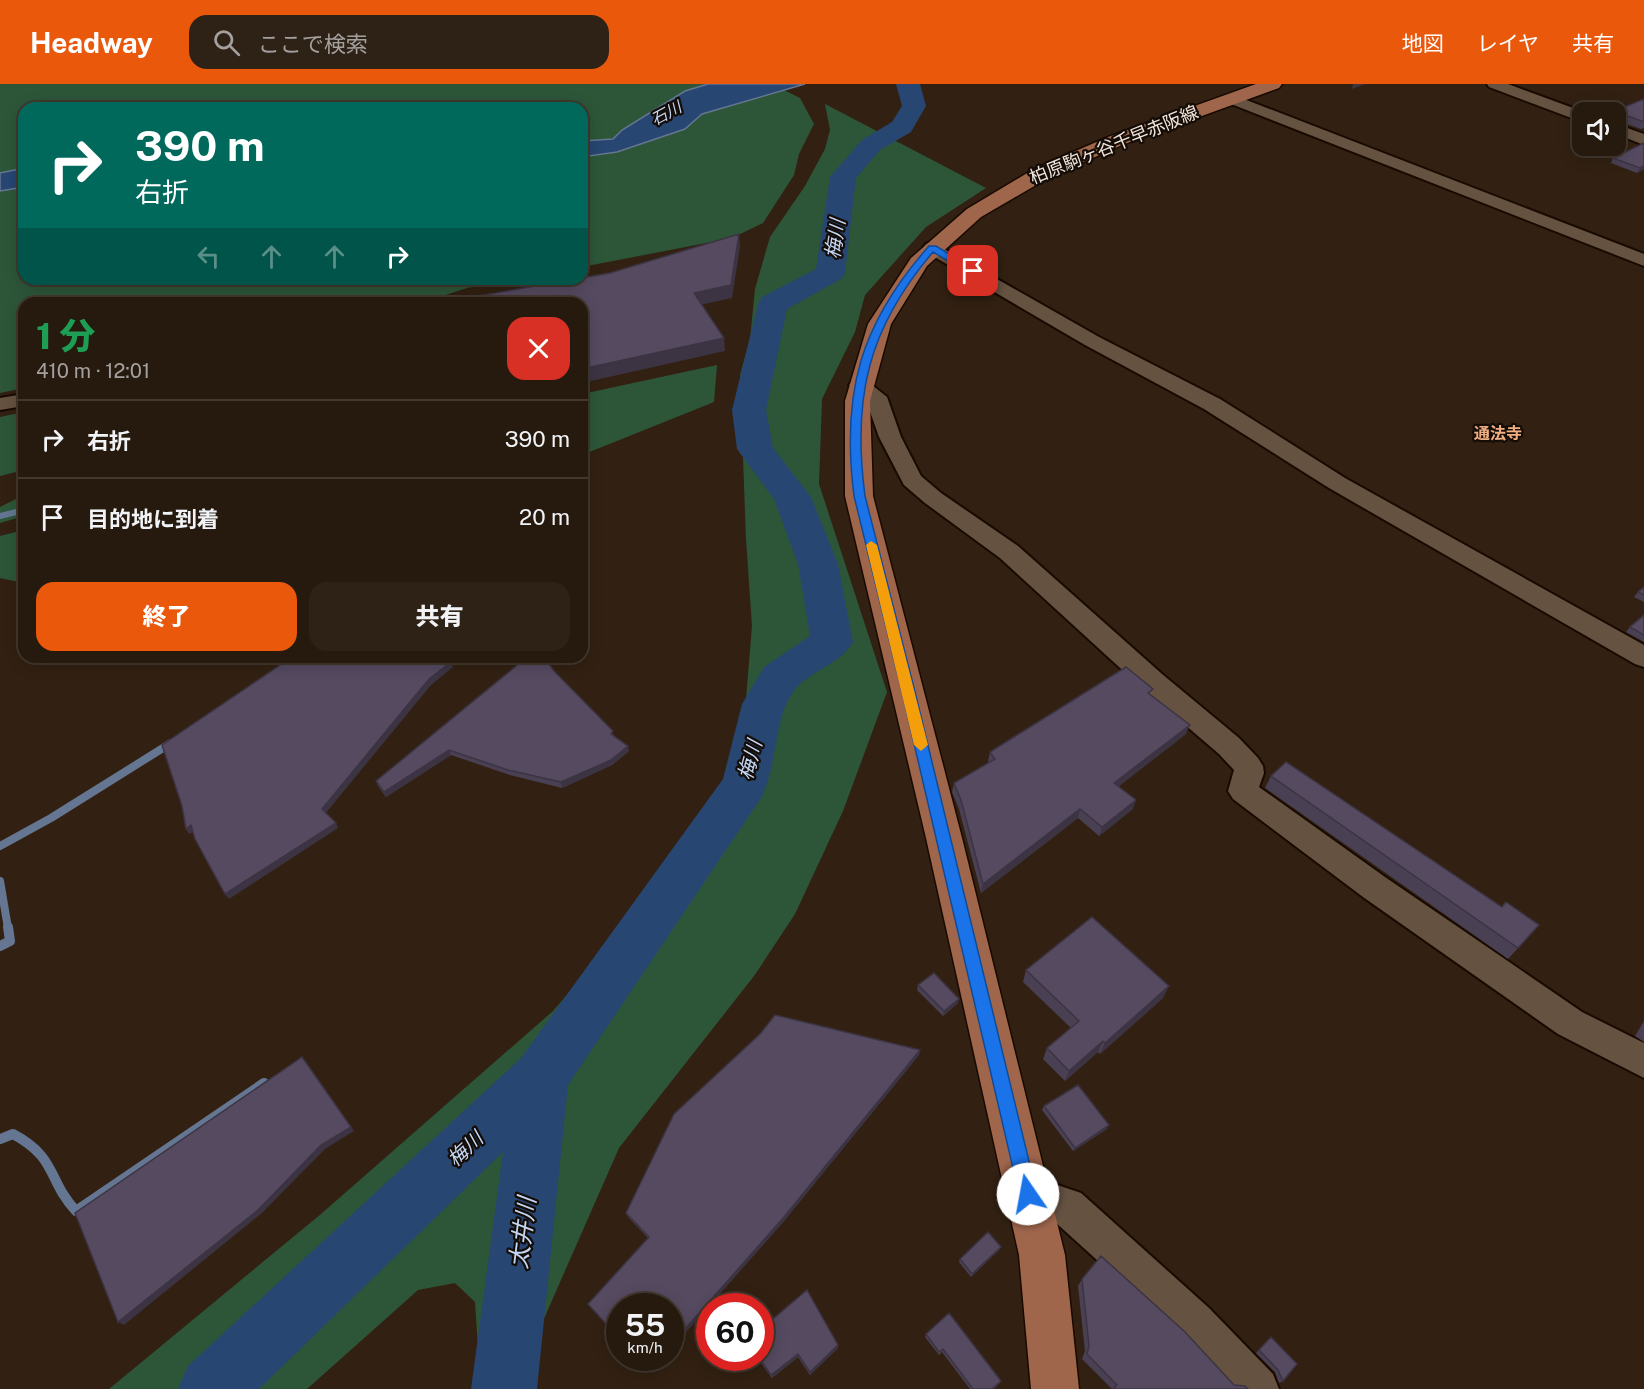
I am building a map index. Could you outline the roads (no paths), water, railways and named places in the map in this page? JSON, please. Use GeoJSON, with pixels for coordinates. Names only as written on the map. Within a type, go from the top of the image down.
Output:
{"type":"FeatureCollection","features":[{"type":"Feature","properties":{"kind":"main road","name":"柏原駒ヶ谷千早赤阪線"},"geometry":{"type":"LineString","coordinates":[[1055,1389],[1042,1255],[947,849],[859,496],[855,418],[860,385],[871,344],[882,316],[905,279],[932,248],[977,210],[1026,180],[1081,155],[1273,84]]}},
{"type":"Feature","properties":{"kind":"street"},"geometry":{"type":"LineString","coordinates":[[1494,84],[1572,113]]}},
{"type":"Feature","properties":{"kind":"street"},"geometry":{"type":"LineString","coordinates":[[1231,99],[1644,260]]}},
{"type":"Feature","properties":{"kind":"street"},"geometry":{"type":"LineString","coordinates":[[1626,133],[1644,140]]}},
{"type":"Feature","properties":{"kind":"street"},"geometry":{"type":"LineString","coordinates":[[932,248],[1092,341],[1212,404],[1337,483],[1644,657]]}},
{"type":"Feature","properties":{"kind":"street"},"geometry":{"type":"LineString","coordinates":[[860,385],[876,397],[890,437],[912,480],[933,498],[1009,552],[1152,681],[1229,746],[1248,766],[1249,773],[1243,791],[1374,887],[1570,1023],[1644,1061]]}},
{"type":"Feature","properties":{"kind":"street"},"geometry":{"type":"LineString","coordinates":[[0,404],[18,401]]}},
{"type":"Feature","properties":{"kind":"street"},"geometry":{"type":"LineString","coordinates":[[1028,1194],[1067,1207],[1195,1322],[1258,1389]]}},
{"type":"Feature","properties":{"kind":"water","name":"石川"},"geometry":{"type":"Polygon","coordinates":[[[708,84],[805,84],[702,114],[685,129],[617,152],[588,156],[588,141],[613,139],[622,130],[685,91],[708,84]]]}},
{"type":"Feature","properties":{"kind":"water"},"geometry":{"type":"Polygon","coordinates":[[[18,169],[18,188],[0,191],[0,173],[18,169]]]}},
{"type":"Feature","properties":{"kind":"waterway","name":"梅川"},"geometry":{"type":"LineString","coordinates":[[541,1077],[745,785],[764,704],[779,678],[832,642],[818,564],[792,497],[755,449],[749,410],[773,304],[830,273],[843,177],[871,145],[902,127],[914,106],[908,84]]}},
{"type":"Feature","properties":{"kind":"waterway"},"geometry":{"type":"LineString","coordinates":[[0,516],[18,512]]}},
{"type":"Feature","properties":{"kind":"waterway"},"geometry":{"type":"LineString","coordinates":[[0,846],[51,818],[171,743]]}},
{"type":"Feature","properties":{"kind":"waterway"},"geometry":{"type":"LineString","coordinates":[[0,881],[8,928]]}},
{"type":"Feature","properties":{"kind":"waterway"},"geometry":{"type":"LineString","coordinates":[[0,946],[10,941],[8,927]]}},
{"type":"Feature","properties":{"kind":"waterway","name":"梅川"},"geometry":{"type":"LineString","coordinates":[[211,1389],[541,1077]]}},
{"type":"Feature","properties":{"kind":"waterway","name":"太井川"},"geometry":{"type":"LineString","coordinates":[[504,1389],[541,1077]]}},
{"type":"Feature","properties":{"kind":"waterway"},"geometry":{"type":"LineString","coordinates":[[0,1139],[13,1134],[38,1152],[76,1211],[264,1083]]}},
{"type":"Feature","properties":{"kind":"district","name":"通法寺"},"geometry":{"type":"Point","coordinates":[1498,433]}}]}
